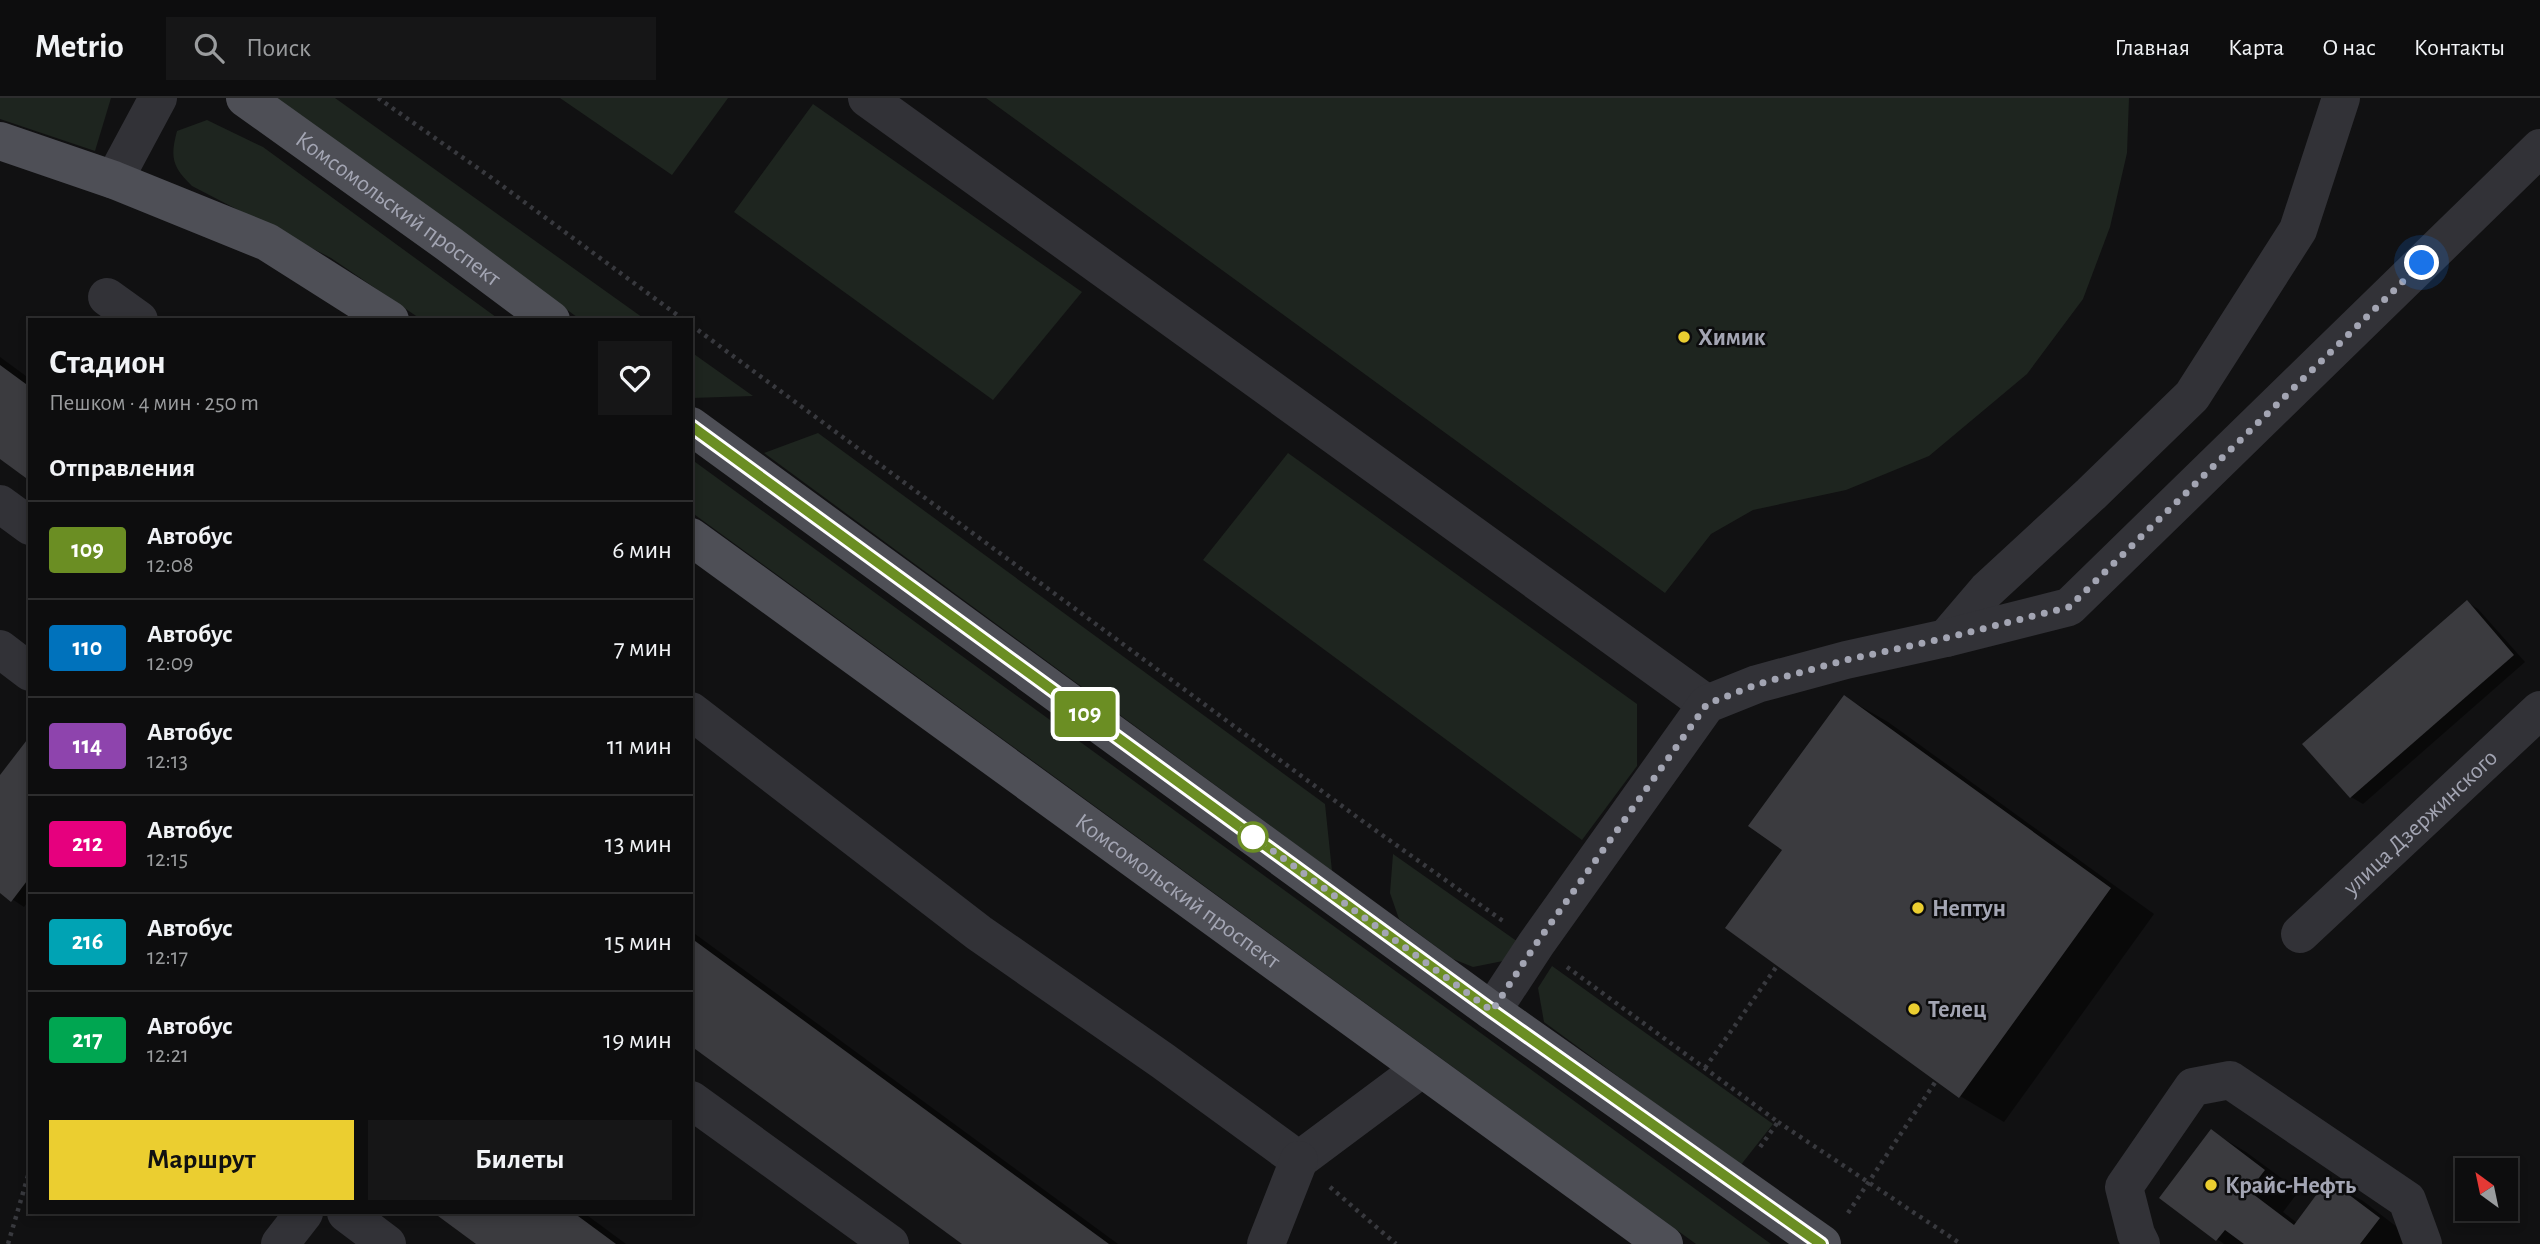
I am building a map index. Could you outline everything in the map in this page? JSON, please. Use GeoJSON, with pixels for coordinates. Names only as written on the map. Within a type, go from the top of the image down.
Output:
{"type":"FeatureCollection","features":[{"type":"Feature","properties":{"kind":"main road","name":"Комсомольский проспект"},"geometry":{"type":"LineString","coordinates":[[245,98],[548,318]]}},
{"type":"Feature","properties":{"kind":"main road"},"geometry":{"type":"LineString","coordinates":[[0,141],[114,180],[267,242],[387,318]]}},
{"type":"Feature","properties":{"kind":"main road"},"geometry":{"type":"LineString","coordinates":[[693,427],[1492,1011],[1822,1244]]}},
{"type":"Feature","properties":{"kind":"main road","name":"Комсомольский проспект"},"geometry":{"type":"LineString","coordinates":[[693,538],[1664,1244]]}},
{"type":"Feature","properties":{"kind":"street"},"geometry":{"type":"LineString","coordinates":[[114,180],[158,98]]}},
{"type":"Feature","properties":{"kind":"street"},"geometry":{"type":"LineString","coordinates":[[867,98],[1707,704]]}},
{"type":"Feature","properties":{"kind":"street"},"geometry":{"type":"LineString","coordinates":[[1946,638],[1987,590],[2192,396],[2298,230],[2342,98]]}},
{"type":"Feature","properties":{"kind":"street"},"geometry":{"type":"LineString","coordinates":[[1492,1011],[1536,944],[1707,704],[1758,684],[1846,660],[2069,607],[2540,148]]}},
{"type":"Feature","properties":{"kind":"street"},"geometry":{"type":"LineString","coordinates":[[107,297],[136,318]]}},
{"type":"Feature","properties":{"kind":"street"},"geometry":{"type":"LineString","coordinates":[[0,504],[28,525]]}},
{"type":"Feature","properties":{"kind":"street"},"geometry":{"type":"LineString","coordinates":[[0,649],[28,670]]}},
{"type":"Feature","properties":{"kind":"street","name":"улица Дзержинского"},"geometry":{"type":"LineString","coordinates":[[2300,934],[2540,710]]}},
{"type":"Feature","properties":{"kind":"street"},"geometry":{"type":"LineString","coordinates":[[693,713],[979,933],[1163,1061],[1298,1160]]}},
{"type":"Feature","properties":{"kind":"street"},"geometry":{"type":"LineString","coordinates":[[1266,1244],[1298,1160],[1421,1069]]}},
{"type":"Feature","properties":{"kind":"street"},"geometry":{"type":"LineString","coordinates":[[2141,1244],[2124,1187],[2193,1087],[2230,1080],[2407,1200],[2423,1244]]}},
{"type":"Feature","properties":{"kind":"street"},"geometry":{"type":"LineString","coordinates":[[693,1101],[890,1244]]}},
{"type":"Feature","properties":{"kind":"street"},"geometry":{"type":"LineString","coordinates":[[280,1244],[303,1214]]}},
{"type":"Feature","properties":{"kind":"street"},"geometry":{"type":"LineString","coordinates":[[347,1214],[387,1244]]}},
{"type":"Feature","properties":{"kind":"path"},"geometry":{"type":"LineString","coordinates":[[378,98],[681,318]]}},
{"type":"Feature","properties":{"kind":"path"},"geometry":{"type":"LineString","coordinates":[[693,326],[1361,820],[1536,944],[1778,1122],[1961,1244]]}},
{"type":"Feature","properties":{"kind":"path"},"geometry":{"type":"LineString","coordinates":[[1705,1068],[1777,966]]}},
{"type":"Feature","properties":{"kind":"path"},"geometry":{"type":"LineString","coordinates":[[1847,1214],[1936,1081]]}},
{"type":"Feature","properties":{"kind":"path"},"geometry":{"type":"LineString","coordinates":[[1757,1152],[1778,1122]]}},
{"type":"Feature","properties":{"kind":"path"},"geometry":{"type":"LineString","coordinates":[[1298,1160],[1395,1244]]}},
{"type":"Feature","properties":{"kind":"path"},"geometry":{"type":"LineString","coordinates":[[8,1244],[28,1177]]}},
{"type":"Feature","properties":{"kind":"shaded area"},"geometry":{"type":"Polygon","coordinates":[[[0,98],[111,98],[95,151],[0,119],[0,98]]]}},
{"type":"Feature","properties":{"kind":"shaded area"},"geometry":{"type":"Polygon","coordinates":[[[276,98],[335,98],[643,318],[578,318],[276,98]]]}},
{"type":"Feature","properties":{"kind":"shaded area"},"geometry":{"type":"Polygon","coordinates":[[[560,98],[728,98],[672,175],[560,98]]]}},
{"type":"Feature","properties":{"kind":"shaded area","name":"Химик"},"geometry":{"type":"Polygon","coordinates":[[[986,98],[2129,98],[2127,153],[2110,227],[2083,299],[2027,374],[1929,456],[1846,490],[1753,510],[1711,534],[1665,593],[986,98]]]}},
{"type":"Feature","properties":{"kind":"shaded area"},"geometry":{"type":"Polygon","coordinates":[[[813,104],[1082,292],[993,400],[734,212],[813,104]]]}},
{"type":"Feature","properties":{"kind":"shaded area"},"geometry":{"type":"Polygon","coordinates":[[[207,120],[263,147],[497,318],[419,318],[331,258],[192,186],[180,173],[174,161],[177,131],[207,120]]]}},
{"type":"Feature","properties":{"kind":"shaded area"},"geometry":{"type":"Polygon","coordinates":[[[693,353],[753,396],[693,398],[693,353]]]}},
{"type":"Feature","properties":{"kind":"shaded area"},"geometry":{"type":"Polygon","coordinates":[[[818,433],[1325,804],[1332,871],[764,453],[818,433]]]}},
{"type":"Feature","properties":{"kind":"shaded area"},"geometry":{"type":"Polygon","coordinates":[[[1288,453],[1637,704],[1637,766],[1582,840],[1203,560],[1288,453]]]}},
{"type":"Feature","properties":{"kind":"shaded area"},"geometry":{"type":"Polygon","coordinates":[[[693,460],[1771,1244],[1696,1244],[693,513],[693,460]]]}},
{"type":"Feature","properties":{"kind":"shaded area"},"geometry":{"type":"Polygon","coordinates":[[[1393,854],[1518,942],[1503,961],[1473,967],[1453,959],[1399,919],[1390,893],[1393,854]]]}},
{"type":"Feature","properties":{"kind":"shaded area"},"geometry":{"type":"Polygon","coordinates":[[[1552,966],[1773,1124],[1740,1166],[1544,1022],[1538,988],[1552,966]]]}},
{"type":"Feature","properties":{"kind":"building"},"geometry":{"type":"Polygon","coordinates":[[[0,365],[28,386],[28,480],[0,459],[0,365]]]}},
{"type":"Feature","properties":{"kind":"building"},"geometry":{"type":"Polygon","coordinates":[[[2467,600],[2514,655],[2350,798],[2302,744],[2467,600]]]}},
{"type":"Feature","properties":{"kind":"building","name":"Нептун"},"geometry":{"type":"Polygon","coordinates":[[[1844,695],[2111,888],[1959,1098],[1725,928],[1782,850],[1748,826],[1844,695]]]}},
{"type":"Feature","properties":{"kind":"building"},"geometry":{"type":"Polygon","coordinates":[[[28,739],[28,880],[11,902],[0,893],[0,775],[28,739]]]}},
{"type":"Feature","properties":{"kind":"building"},"geometry":{"type":"Polygon","coordinates":[[[693,939],[1109,1244],[962,1244],[693,1047],[693,939]]]}},
{"type":"Feature","properties":{"kind":"building","name":"Крайс-Нефть"},"geometry":{"type":"Polygon","coordinates":[[[2211,1129],[2265,1170],[2249,1191],[2294,1225],[2328,1179],[2380,1218],[2360,1244],[2244,1244],[2225,1230],[2216,1241],[2159,1198],[2211,1129]]]}},
{"type":"Feature","properties":{"kind":"building"},"geometry":{"type":"Polygon","coordinates":[[[435,1214],[575,1214],[616,1244],[476,1244],[435,1214]]]}},
{"type":"Feature","properties":{"kind":"bus line","name":"109"},"geometry":{"type":"LineString","coordinates":[[693,427],[1492,1011],[1821,1244]]}},
{"type":"Feature","properties":{"kind":"place","name":"Химик"},"geometry":{"type":"Point","coordinates":[1684,337]}},
{"type":"Feature","properties":{"kind":"place","name":"Нептун"},"geometry":{"type":"Point","coordinates":[1918,908]}},
{"type":"Feature","properties":{"kind":"place","name":"Телец"},"geometry":{"type":"Point","coordinates":[1914,1009]}},
{"type":"Feature","properties":{"kind":"place","name":"Крайс-Нефть"},"geometry":{"type":"Point","coordinates":[2211,1185]}},
{"type":"Feature","properties":{"kind":"route"},"geometry":{"type":"LineString","coordinates":[[1253,837],[1243,829],[1492,1011],[1536,944],[1707,704],[1758,684],[1846,660],[2069,607],[2422,263]]}}]}
